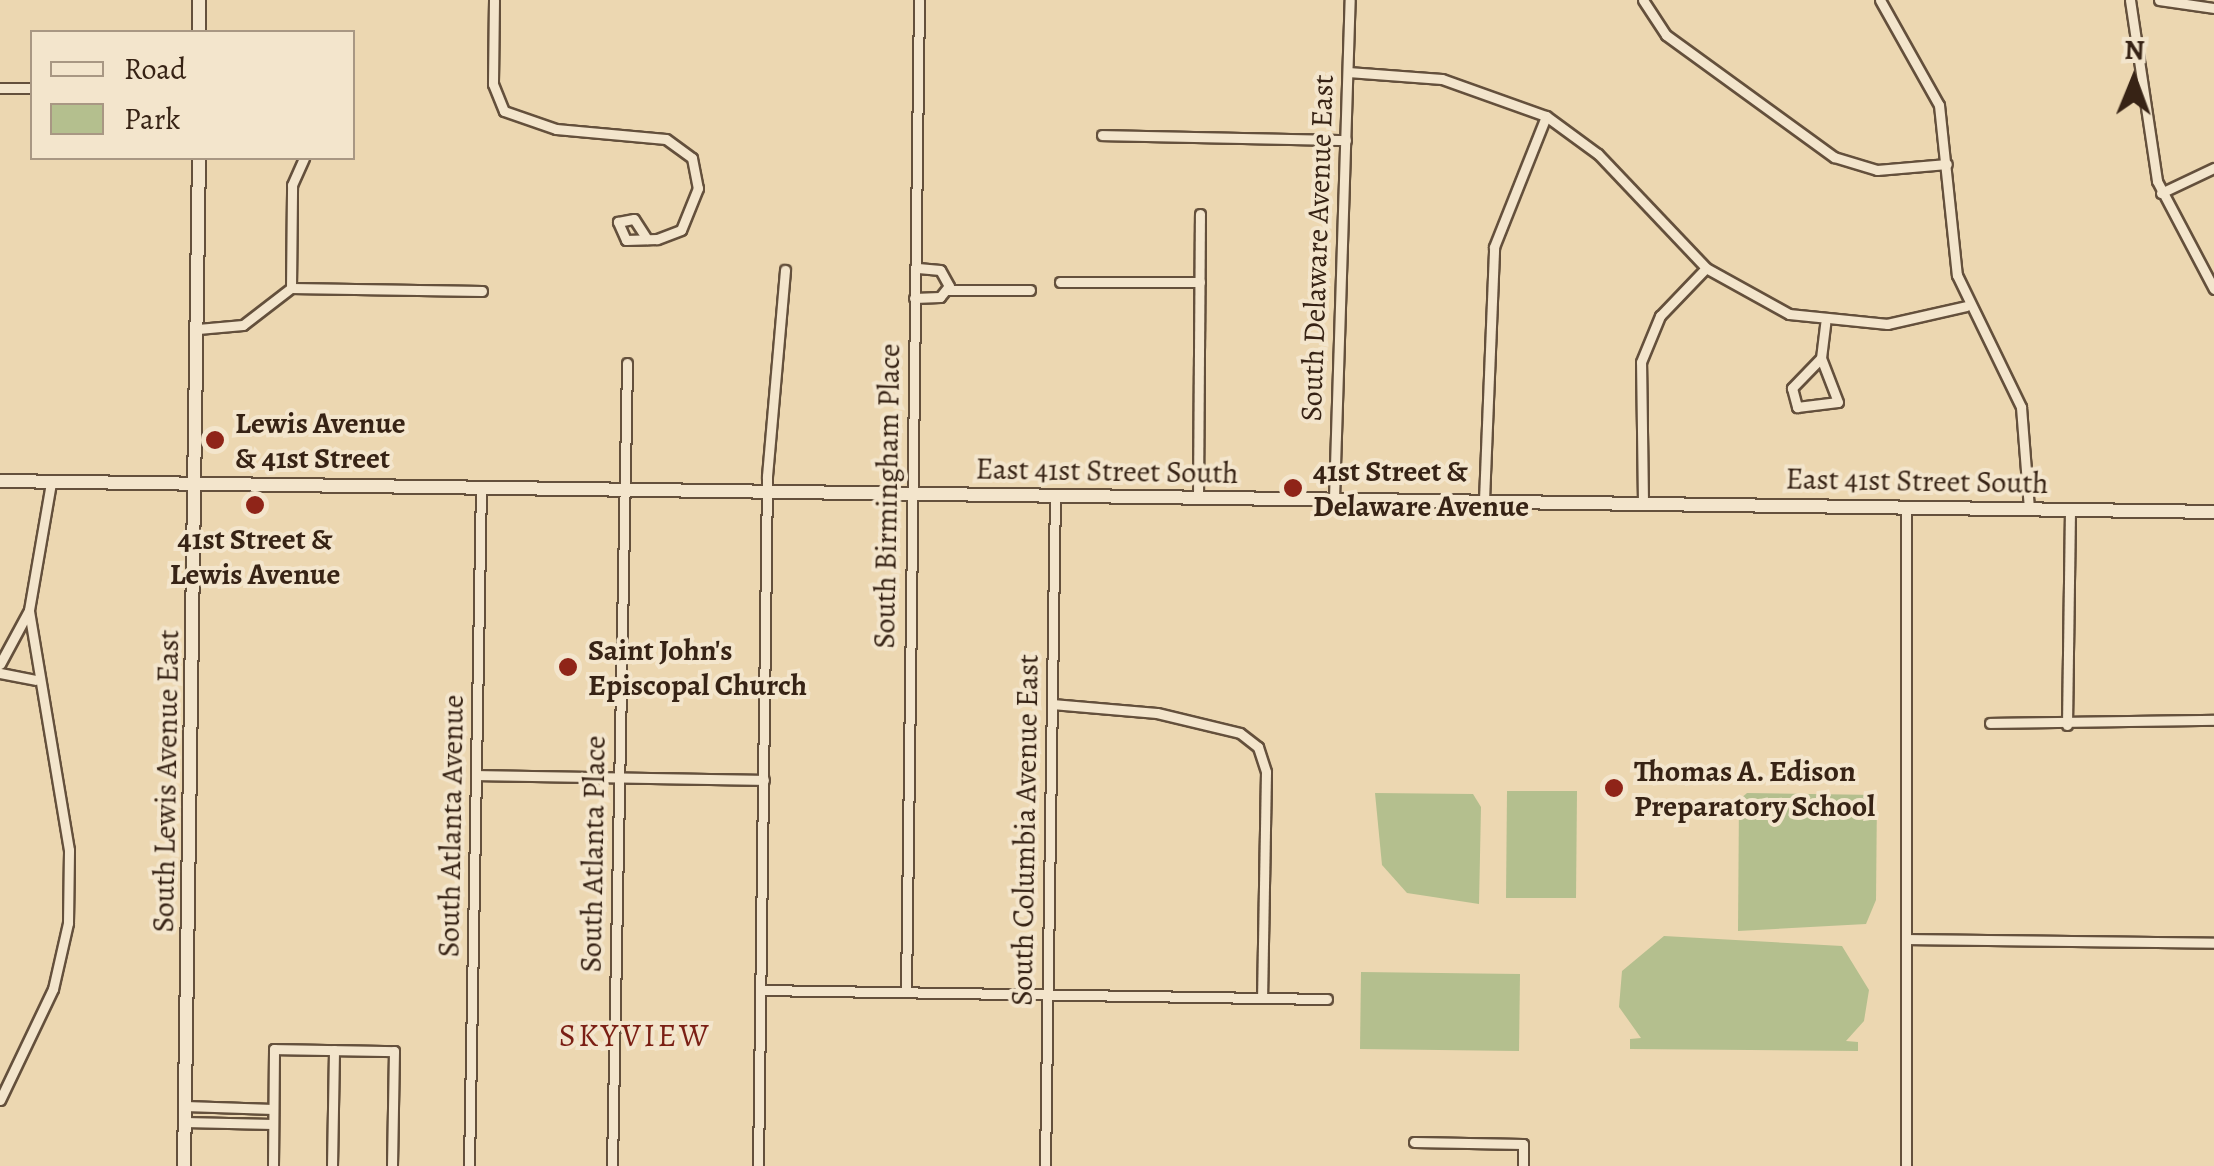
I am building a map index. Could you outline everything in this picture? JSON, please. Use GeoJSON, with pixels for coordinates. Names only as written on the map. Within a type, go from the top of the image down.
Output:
{"type":"FeatureCollection","features":[{"type":"Feature","properties":{"kind":"main road"},"geometry":{"type":"LineString","coordinates":[[199,0],[199,30]]}},
{"type":"Feature","properties":{"kind":"main road","name":"South Lewis Avenue East"},"geometry":{"type":"LineString","coordinates":[[184,1166],[198,486],[199,160]]}},
{"type":"Feature","properties":{"kind":"main road","name":"East 41st Street South"},"geometry":{"type":"LineString","coordinates":[[0,481],[2214,512]]}},
{"type":"Feature","properties":{"kind":"street"},"geometry":{"type":"LineString","coordinates":[[494,0],[493,84],[504,111],[556,129],[666,139],[692,158],[690,217],[672,236],[648,239]]}},
{"type":"Feature","properties":{"kind":"street","name":"South Birmingham Place"},"geometry":{"type":"LineString","coordinates":[[906,992],[919,0]]}},
{"type":"Feature","properties":{"kind":"street","name":"South Delaware Avenue East"},"geometry":{"type":"LineString","coordinates":[[1334,498],[1350,0]]}},
{"type":"Feature","properties":{"kind":"street"},"geometry":{"type":"LineString","coordinates":[[1644,0],[1666,35],[1834,158],[1878,170],[1947,164]]}},
{"type":"Feature","properties":{"kind":"street"},"geometry":{"type":"LineString","coordinates":[[1880,0],[1932,87],[1947,164],[1966,306],[2021,408],[2029,508]]}},
{"type":"Feature","properties":{"kind":"street"},"geometry":{"type":"LineString","coordinates":[[2130,0],[2161,193],[2214,289]]}},
{"type":"Feature","properties":{"kind":"street"},"geometry":{"type":"LineString","coordinates":[[2159,0],[2214,8]]}},
{"type":"Feature","properties":{"kind":"street"},"geometry":{"type":"LineString","coordinates":[[1348,72],[1442,79],[1546,116],[1608,163],[1706,268],[1765,304],[1825,323],[1887,324],[1966,306]]}},
{"type":"Feature","properties":{"kind":"street"},"geometry":{"type":"LineString","coordinates":[[0,88],[30,88]]}},
{"type":"Feature","properties":{"kind":"street"},"geometry":{"type":"LineString","coordinates":[[1484,500],[1492,258],[1511,187],[1546,116]]}},
{"type":"Feature","properties":{"kind":"street"},"geometry":{"type":"LineString","coordinates":[[1102,135],[1346,140]]}},
{"type":"Feature","properties":{"kind":"street"},"geometry":{"type":"LineString","coordinates":[[291,288],[291,195],[303,160]]}},
{"type":"Feature","properties":{"kind":"street"},"geometry":{"type":"LineString","coordinates":[[2161,193],[2214,168]]}},
{"type":"Feature","properties":{"kind":"street"},"geometry":{"type":"LineString","coordinates":[[1198,498],[1200,214]]}},
{"type":"Feature","properties":{"kind":"street"},"geometry":{"type":"LineString","coordinates":[[915,268],[940,270],[948,290]]}},
{"type":"Feature","properties":{"kind":"street"},"geometry":{"type":"LineString","coordinates":[[1642,502],[1641,362],[1660,316],[1706,268]]}},
{"type":"Feature","properties":{"kind":"street"},"geometry":{"type":"LineString","coordinates":[[758,1166],[768,492],[785,270]]}},
{"type":"Feature","properties":{"kind":"street"},"geometry":{"type":"LineString","coordinates":[[1060,282],[1200,282]]}},
{"type":"Feature","properties":{"kind":"street"},"geometry":{"type":"LineString","coordinates":[[198,329],[243,325],[291,288],[482,292]]}},
{"type":"Feature","properties":{"kind":"street"},"geometry":{"type":"LineString","coordinates":[[914,298],[948,290],[1030,290]]}},
{"type":"Feature","properties":{"kind":"street"},"geometry":{"type":"LineString","coordinates":[[1821,358],[1792,388],[1796,406],[1838,402],[1821,358],[1825,323]]}},
{"type":"Feature","properties":{"kind":"street","name":"South Atlanta Place"},"geometry":{"type":"LineString","coordinates":[[612,1166],[627,364]]}},
{"type":"Feature","properties":{"kind":"street"},"geometry":{"type":"LineString","coordinates":[[0,1100],[53,989],[68,923],[69,850],[35,680],[29,610],[51,482]]}},
{"type":"Feature","properties":{"kind":"street","name":"South Atlanta Avenue"},"geometry":{"type":"LineString","coordinates":[[470,1166],[481,488]]}},
{"type":"Feature","properties":{"kind":"street","name":"South Columbia Avenue East"},"geometry":{"type":"LineString","coordinates":[[1045,1166],[1054,495]]}},
{"type":"Feature","properties":{"kind":"street"},"geometry":{"type":"LineString","coordinates":[[1906,506],[1906,1166]]}},
{"type":"Feature","properties":{"kind":"street"},"geometry":{"type":"LineString","coordinates":[[2066,725],[2070,509]]}},
{"type":"Feature","properties":{"kind":"street"},"geometry":{"type":"LineString","coordinates":[[0,664],[29,610]]}},
{"type":"Feature","properties":{"kind":"street"},"geometry":{"type":"LineString","coordinates":[[0,673],[35,680]]}},
{"type":"Feature","properties":{"kind":"street"},"geometry":{"type":"LineString","coordinates":[[1052,704],[1132,708],[1240,733],[1258,747],[1266,772],[1262,997]]}},
{"type":"Feature","properties":{"kind":"street"},"geometry":{"type":"LineString","coordinates":[[1990,724],[2214,720]]}},
{"type":"Feature","properties":{"kind":"street"},"geometry":{"type":"LineString","coordinates":[[477,775],[764,780]]}},
{"type":"Feature","properties":{"kind":"street"},"geometry":{"type":"LineString","coordinates":[[1908,939],[2214,943]]}},
{"type":"Feature","properties":{"kind":"street"},"geometry":{"type":"LineString","coordinates":[[760,990],[1327,999]]}},
{"type":"Feature","properties":{"kind":"street"},"geometry":{"type":"LineString","coordinates":[[273,1166],[274,1049],[394,1051],[392,1166]]}},
{"type":"Feature","properties":{"kind":"street"},"geometry":{"type":"LineString","coordinates":[[332,1166],[334,1050]]}},
{"type":"Feature","properties":{"kind":"street"},"geometry":{"type":"LineString","coordinates":[[185,1106],[273,1109]]}},
{"type":"Feature","properties":{"kind":"street"},"geometry":{"type":"LineString","coordinates":[[184,1122],[273,1124]]}},
{"type":"Feature","properties":{"kind":"street"},"geometry":{"type":"LineString","coordinates":[[1414,1142],[1523,1144],[1523,1166]]}},
{"type":"Feature","properties":{"kind":"green space"},"geometry":{"type":"Polygon","coordinates":[[[1507,791],[1577,791],[1576,898],[1506,898],[1507,791]]]}},
{"type":"Feature","properties":{"kind":"green space"},"geometry":{"type":"Polygon","coordinates":[[[1375,793],[1473,794],[1481,807],[1479,904],[1407,893],[1382,865],[1375,793]]]}},
{"type":"Feature","properties":{"kind":"green space"},"geometry":{"type":"Polygon","coordinates":[[[1747,793],[1877,795],[1876,900],[1866,924],[1738,931],[1739,800],[1747,793]]]}},
{"type":"Feature","properties":{"kind":"green space"},"geometry":{"type":"Polygon","coordinates":[[[1664,936],[1842,946],[1869,990],[1864,1021],[1846,1041],[1858,1042],[1858,1051],[1630,1049],[1630,1039],[1641,1038],[1619,1007],[1622,971],[1664,936]]]}},
{"type":"Feature","properties":{"kind":"green space"},"geometry":{"type":"Polygon","coordinates":[[[1361,972],[1520,974],[1519,1051],[1360,1049],[1361,972]]]}},
{"type":"Feature","properties":{"kind":"place","name":"Lewis Avenue & 41st Street"},"geometry":{"type":"Point","coordinates":[215,440]}},
{"type":"Feature","properties":{"kind":"place","name":"41st Street & Delaware Avenue"},"geometry":{"type":"Point","coordinates":[1293,488]}},
{"type":"Feature","properties":{"kind":"place","name":"41st Street & Lewis Avenue"},"geometry":{"type":"Point","coordinates":[255,505]}},
{"type":"Feature","properties":{"kind":"place","name":"Saint John's Episcopal Church"},"geometry":{"type":"Point","coordinates":[568,667]}},
{"type":"Feature","properties":{"kind":"place","name":"Thomas A. Edison Preparatory School"},"geometry":{"type":"Point","coordinates":[1614,788]}},
{"type":"Feature","properties":{"kind":"district","name":"SKYVIEW"},"geometry":{"type":"Point","coordinates":[635,1035]}}]}
